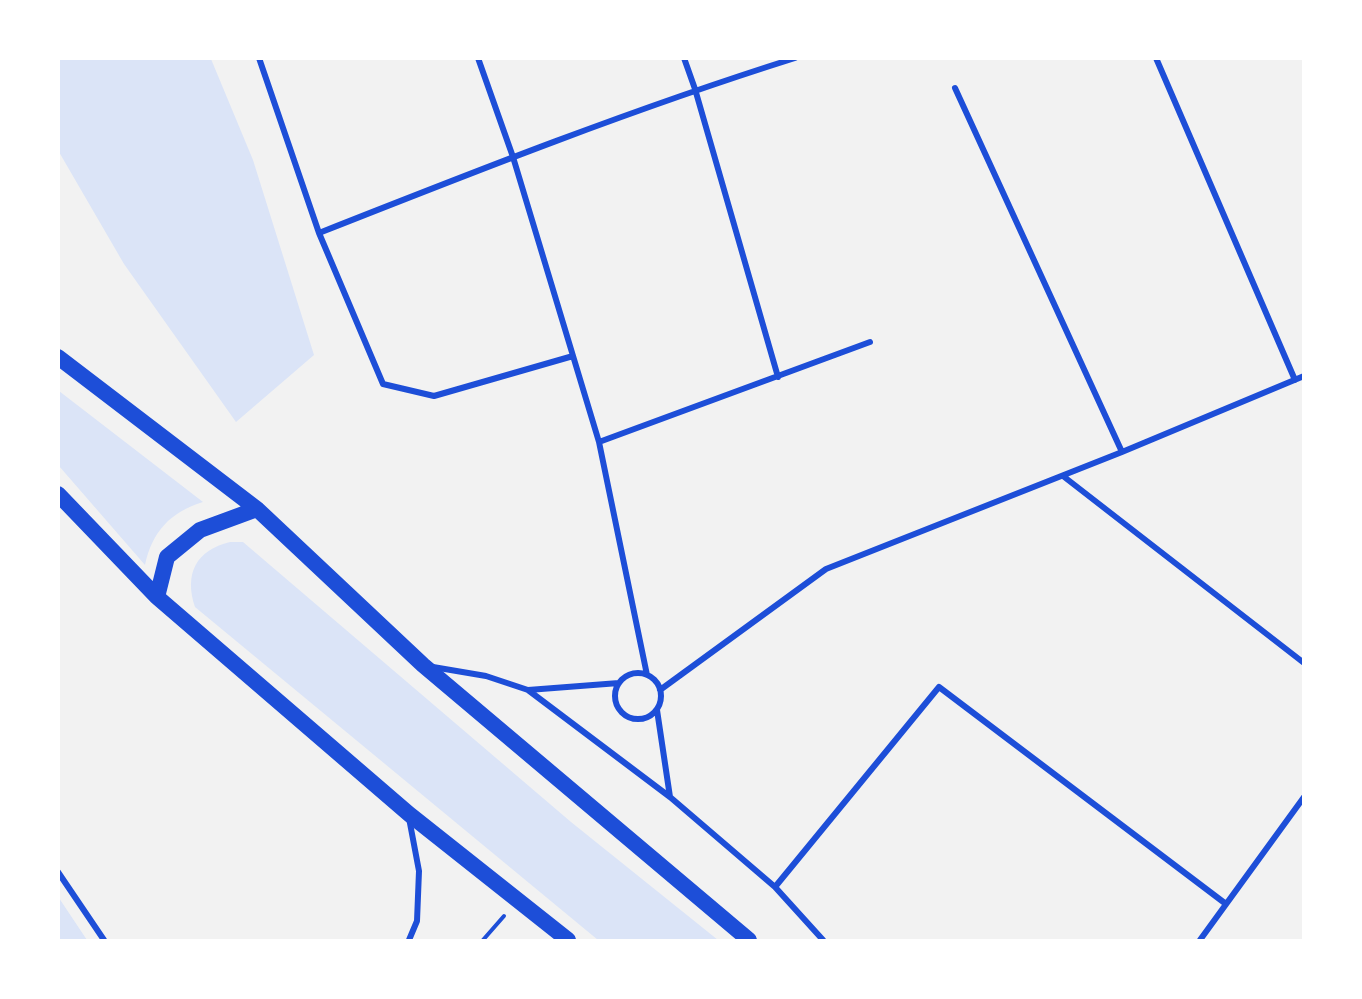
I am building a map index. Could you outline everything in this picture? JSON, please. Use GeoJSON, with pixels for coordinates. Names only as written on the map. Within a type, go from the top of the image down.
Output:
{"type":"FeatureCollection","features":[{"type":"Feature","properties":{"kind":"highway"},"geometry":{"type":"LineString","coordinates":[[58,357],[257,509],[423,665],[749,940]]}},
{"type":"Feature","properties":{"kind":"highway"},"geometry":{"type":"LineString","coordinates":[[58,494],[157,597],[409,814],[568,940]]}},
{"type":"Feature","properties":{"kind":"highway"},"geometry":{"type":"LineString","coordinates":[[157,597],[167,557],[200,530],[257,509]]}},
{"type":"Feature","properties":{"kind":"street"},"geometry":{"type":"LineString","coordinates":[[259,58],[319,233],[383,384],[434,396],[573,356]]}},
{"type":"Feature","properties":{"kind":"street"},"geometry":{"type":"LineString","coordinates":[[478,58],[513,157],[599,442],[647,675]]}},
{"type":"Feature","properties":{"kind":"street"},"geometry":{"type":"LineString","coordinates":[[684,58],[778,377]]}},
{"type":"Feature","properties":{"kind":"street"},"geometry":{"type":"LineString","coordinates":[[319,233],[695,89],[795,58]]}},
{"type":"Feature","properties":{"kind":"street"},"geometry":{"type":"LineString","coordinates":[[1156,58],[1295,380]]}},
{"type":"Feature","properties":{"kind":"street"},"geometry":{"type":"LineString","coordinates":[[955,88],[1122,452]]}},
{"type":"Feature","properties":{"kind":"street"},"geometry":{"type":"LineString","coordinates":[[599,442],[870,342]]}},
{"type":"Feature","properties":{"kind":"street"},"geometry":{"type":"LineString","coordinates":[[660,690],[826,568],[1063,476],[1304,376]]}},
{"type":"Feature","properties":{"kind":"street"},"geometry":{"type":"LineString","coordinates":[[1063,476],[1304,663]]}},
{"type":"Feature","properties":{"kind":"street"},"geometry":{"type":"LineString","coordinates":[[423,665],[486,676],[528,690],[670,797],[775,887],[823,940]]}},
{"type":"Feature","properties":{"kind":"street"},"geometry":{"type":"LineString","coordinates":[[637,673],[647,675],[656,681],[661,700],[657,710],[650,716],[640,720],[630,718],[621,712],[616,703],[616,693],[620,683],[627,676],[637,673]]}},
{"type":"Feature","properties":{"kind":"street"},"geometry":{"type":"LineString","coordinates":[[528,690],[620,683]]}},
{"type":"Feature","properties":{"kind":"street"},"geometry":{"type":"LineString","coordinates":[[775,887],[939,687],[1226,904]]}},
{"type":"Feature","properties":{"kind":"street"},"geometry":{"type":"LineString","coordinates":[[657,710],[670,797]]}},
{"type":"Feature","properties":{"kind":"street"},"geometry":{"type":"LineString","coordinates":[[1200,940],[1304,798]]}},
{"type":"Feature","properties":{"kind":"street"},"geometry":{"type":"LineString","coordinates":[[409,814],[419,871],[417,921],[409,940]]}},
{"type":"Feature","properties":{"kind":"street"},"geometry":{"type":"LineString","coordinates":[[58,872],[104,940]]}},
{"type":"Feature","properties":{"kind":"path"},"geometry":{"type":"LineString","coordinates":[[483,940],[517,900]]}},
{"type":"Feature","properties":{"kind":"shaded area"},"geometry":{"type":"Polygon","coordinates":[[[59,58],[211,59],[253,160],[314,355],[236,422],[124,264],[59,152],[59,58]]]}},
{"type":"Feature","properties":{"kind":"shaded area"},"geometry":{"type":"Polygon","coordinates":[[[59,391],[203,502],[181,511],[164,525],[152,543],[145,565],[59,466],[59,391]]]}},
{"type":"Feature","properties":{"kind":"shaded area"},"geometry":{"type":"Polygon","coordinates":[[[230,542],[243,542],[571,822],[718,940],[598,940],[195,607],[191,584],[196,565],[209,551],[230,542]]]}},
{"type":"Feature","properties":{"kind":"shaded area"},"geometry":{"type":"Polygon","coordinates":[[[59,898],[87,940],[59,940],[59,898]]]}}]}
